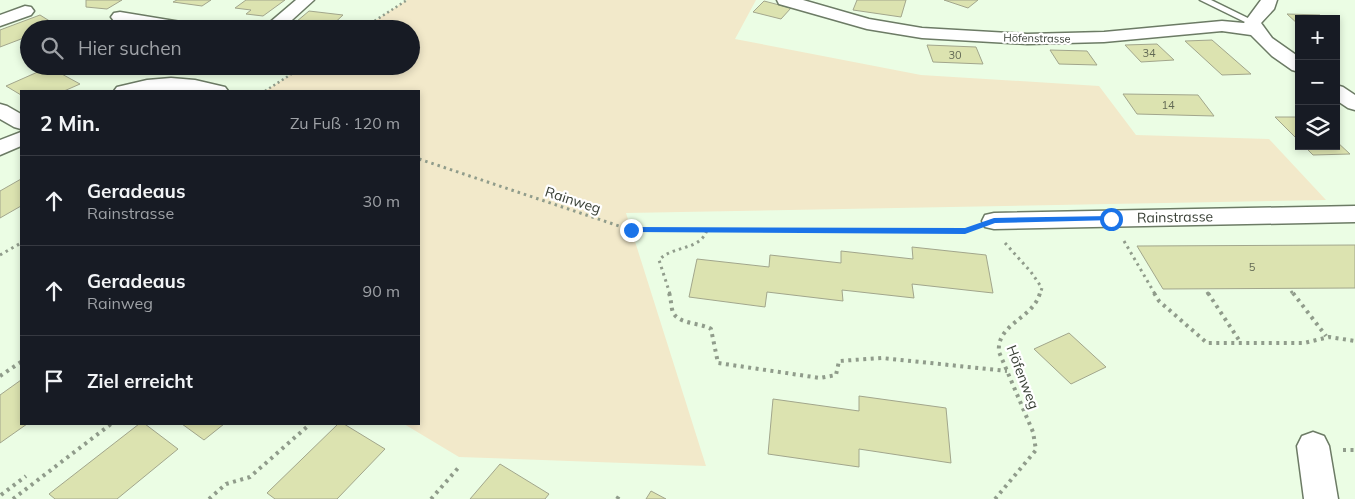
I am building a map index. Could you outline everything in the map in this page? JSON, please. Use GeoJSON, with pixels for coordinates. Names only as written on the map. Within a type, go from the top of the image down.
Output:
{"type":"FeatureCollection","features":[{"type":"Feature","properties":{"kind":"street"},"geometry":{"type":"LineString","coordinates":[[281,20],[306,0]]}},
{"type":"Feature","properties":{"kind":"street","name":"Höfenstrasse"},"geometry":{"type":"LineString","coordinates":[[785,0],[851,20],[922,33],[1027,39],[1104,37],[1165,30],[1253,26]]}},
{"type":"Feature","properties":{"kind":"street"},"geometry":{"type":"LineString","coordinates":[[1269,0],[1268,5],[1253,26],[1274,50],[1295,63]]}},
{"type":"Feature","properties":{"kind":"street"},"geometry":{"type":"LineString","coordinates":[[0,21],[25,11]]}},
{"type":"Feature","properties":{"kind":"street"},"geometry":{"type":"LineString","coordinates":[[120,17],[138,20]]}},
{"type":"Feature","properties":{"kind":"street"},"geometry":{"type":"LineString","coordinates":[[170,84],[182,75]]}},
{"type":"Feature","properties":{"kind":"street"},"geometry":{"type":"LineString","coordinates":[[127,90],[136,87],[170,84],[194,85],[214,90]]}},
{"type":"Feature","properties":{"kind":"street"},"geometry":{"type":"LineString","coordinates":[[1340,94],[1355,104]]}},
{"type":"Feature","properties":{"kind":"street"},"geometry":{"type":"LineString","coordinates":[[0,110],[20,122]]}},
{"type":"Feature","properties":{"kind":"street"},"geometry":{"type":"LineString","coordinates":[[0,148],[20,138]]}},
{"type":"Feature","properties":{"kind":"street","name":"Rainstrasse"},"geometry":{"type":"LineString","coordinates":[[994,221],[1355,214]]}},
{"type":"Feature","properties":{"kind":"street"},"geometry":{"type":"LineString","coordinates":[[1313,446],[1322,499]]}},
{"type":"Feature","properties":{"kind":"lane"},"geometry":{"type":"LineString","coordinates":[[1204,0],[1253,26]]}},
{"type":"Feature","properties":{"kind":"path"},"geometry":{"type":"LineString","coordinates":[[376,20],[406,0]]}},
{"type":"Feature","properties":{"kind":"path"},"geometry":{"type":"LineString","coordinates":[[267,90],[290,75]]}},
{"type":"Feature","properties":{"kind":"path","name":"Rainweg"},"geometry":{"type":"LineString","coordinates":[[420,159],[631,230],[965,231],[994,221]]}},
{"type":"Feature","properties":{"kind":"path"},"geometry":{"type":"LineString","coordinates":[[1111,219],[1159,300],[1207,343],[1304,342],[1327,336],[1355,340]]}},
{"type":"Feature","properties":{"kind":"path","name":"Höfenweg"},"geometry":{"type":"LineString","coordinates":[[994,221],[1008,248],[1031,272],[1042,288],[1036,306],[1008,326],[998,342],[999,352],[1034,432],[1036,450],[995,499]]}},
{"type":"Feature","properties":{"kind":"path"},"geometry":{"type":"LineString","coordinates":[[707,230],[706,237],[701,242],[666,251],[658,260],[672,301],[672,311],[684,322],[706,325],[711,329],[718,364],[820,378],[836,376],[839,361],[882,358],[1007,372]]}},
{"type":"Feature","properties":{"kind":"path"},"geometry":{"type":"LineString","coordinates":[[0,255],[20,243]]}},
{"type":"Feature","properties":{"kind":"path"},"geometry":{"type":"LineString","coordinates":[[1291,291],[1327,336]]}},
{"type":"Feature","properties":{"kind":"path"},"geometry":{"type":"LineString","coordinates":[[1207,292],[1241,343]]}},
{"type":"Feature","properties":{"kind":"path"},"geometry":{"type":"LineString","coordinates":[[0,376],[20,363]]}},
{"type":"Feature","properties":{"kind":"path"},"geometry":{"type":"LineString","coordinates":[[13,499],[110,425]]}},
{"type":"Feature","properties":{"kind":"path"},"geometry":{"type":"LineString","coordinates":[[209,499],[226,484],[250,477],[309,425]]}},
{"type":"Feature","properties":{"kind":"path"},"geometry":{"type":"LineString","coordinates":[[431,499],[459,467]]}},
{"type":"Feature","properties":{"kind":"path"},"geometry":{"type":"LineString","coordinates":[[2,496],[26,476]]}},
{"type":"Feature","properties":{"kind":"path"},"geometry":{"type":"LineString","coordinates":[[617,499],[621,493]]}},
{"type":"Feature","properties":{"kind":"shaded area"},"geometry":{"type":"Polygon","coordinates":[[[407,0],[756,0],[735,39],[921,75],[1099,86],[1136,135],[1269,139],[1326,200],[626,213],[706,466],[459,457],[406,425],[420,425],[420,90],[267,90],[290,75],[420,75],[420,20],[376,20],[407,0]]]}},
{"type":"Feature","properties":{"kind":"building"},"geometry":{"type":"Polygon","coordinates":[[[86,0],[122,0],[107,9],[86,7],[86,0]]]}},
{"type":"Feature","properties":{"kind":"building"},"geometry":{"type":"Polygon","coordinates":[[[177,0],[211,0],[202,6],[173,2],[177,0]]]}},
{"type":"Feature","properties":{"kind":"building"},"geometry":{"type":"Polygon","coordinates":[[[246,0],[285,0],[263,16],[246,14],[251,10],[235,8],[246,0]]]}},
{"type":"Feature","properties":{"kind":"building"},"geometry":{"type":"Polygon","coordinates":[[[857,0],[906,0],[901,17],[853,10],[857,0]]]}},
{"type":"Feature","properties":{"kind":"building"},"geometry":{"type":"Polygon","coordinates":[[[944,0],[978,0],[968,8],[944,0]]]}},
{"type":"Feature","properties":{"kind":"building"},"geometry":{"type":"Polygon","coordinates":[[[764,1],[791,8],[781,19],[753,12],[764,1]]]}},
{"type":"Feature","properties":{"kind":"building"},"geometry":{"type":"Polygon","coordinates":[[[309,11],[343,15],[338,20],[298,20],[309,11]]]}},
{"type":"Feature","properties":{"kind":"building"},"geometry":{"type":"Polygon","coordinates":[[[1287,14],[1320,15],[1295,15],[1295,21],[1287,14]]]}},
{"type":"Feature","properties":{"kind":"building"},"geometry":{"type":"Polygon","coordinates":[[[40,15],[48,20],[27,20],[40,15]]]}},
{"type":"Feature","properties":{"kind":"building"},"geometry":{"type":"Polygon","coordinates":[[[20,22],[20,39],[0,47],[0,30],[20,22]]]}},
{"type":"Feature","properties":{"kind":"building"},"geometry":{"type":"Polygon","coordinates":[[[1212,40],[1251,74],[1222,75],[1185,41],[1212,40]]]}},
{"type":"Feature","properties":{"kind":"building"},"geometry":{"type":"Polygon","coordinates":[[[1157,44],[1174,60],[1141,62],[1125,45],[1157,44]]]}},
{"type":"Feature","properties":{"kind":"building"},"geometry":{"type":"Polygon","coordinates":[[[927,45],[976,47],[983,64],[933,62],[927,45]]]}},
{"type":"Feature","properties":{"kind":"building"},"geometry":{"type":"Polygon","coordinates":[[[1050,50],[1087,51],[1097,65],[1059,64],[1050,50]]]}},
{"type":"Feature","properties":{"kind":"building"},"geometry":{"type":"Polygon","coordinates":[[[31,75],[64,75],[80,84],[66,90],[20,90],[20,94],[6,86],[31,75]]]}},
{"type":"Feature","properties":{"kind":"building"},"geometry":{"type":"Polygon","coordinates":[[[1123,94],[1198,95],[1214,116],[1137,114],[1123,94]]]}},
{"type":"Feature","properties":{"kind":"building"},"geometry":{"type":"Polygon","coordinates":[[[1275,117],[1295,117],[1295,137],[1275,117]]]}},
{"type":"Feature","properties":{"kind":"building"},"geometry":{"type":"Polygon","coordinates":[[[1340,145],[1350,154],[1313,155],[1308,150],[1340,150],[1340,145]]]}},
{"type":"Feature","properties":{"kind":"building"},"geometry":{"type":"Polygon","coordinates":[[[20,180],[20,207],[0,218],[0,191],[20,180]]]}},
{"type":"Feature","properties":{"kind":"building"},"geometry":{"type":"Polygon","coordinates":[[[1355,245],[1355,288],[1163,289],[1137,246],[1355,245]]]}},
{"type":"Feature","properties":{"kind":"building"},"geometry":{"type":"Polygon","coordinates":[[[912,247],[986,255],[993,293],[912,284],[914,298],[842,290],[843,301],[767,292],[765,307],[689,297],[697,259],[769,267],[770,255],[841,263],[841,251],[913,259],[912,247]]]}},
{"type":"Feature","properties":{"kind":"building"},"geometry":{"type":"Polygon","coordinates":[[[1069,333],[1106,367],[1071,384],[1034,349],[1069,333]]]}},
{"type":"Feature","properties":{"kind":"building"},"geometry":{"type":"Polygon","coordinates":[[[20,381],[20,425],[26,425],[0,443],[0,395],[20,381]]]}},
{"type":"Feature","properties":{"kind":"building"},"geometry":{"type":"Polygon","coordinates":[[[859,396],[946,408],[951,463],[859,449],[859,467],[768,454],[773,399],[859,411],[859,396]]]}},
{"type":"Feature","properties":{"kind":"building"},"geometry":{"type":"Polygon","coordinates":[[[138,425],[146,425],[178,449],[117,499],[55,499],[49,494],[138,425]]]}},
{"type":"Feature","properties":{"kind":"building"},"geometry":{"type":"Polygon","coordinates":[[[183,425],[223,425],[204,440],[183,425]]]}},
{"type":"Feature","properties":{"kind":"building"},"geometry":{"type":"Polygon","coordinates":[[[337,425],[346,425],[385,449],[337,499],[275,499],[267,493],[337,425]]]}},
{"type":"Feature","properties":{"kind":"building"},"geometry":{"type":"Polygon","coordinates":[[[500,464],[549,494],[545,499],[470,499],[500,464]]]}},
{"type":"Feature","properties":{"kind":"building"},"geometry":{"type":"Polygon","coordinates":[[[651,491],[666,499],[646,499],[651,491]]]}},
{"type":"Feature","properties":{"kind":"route"},"geometry":{"type":"LineString","coordinates":[[631,230],[965,231],[994,221],[1111,219]]}}]}
